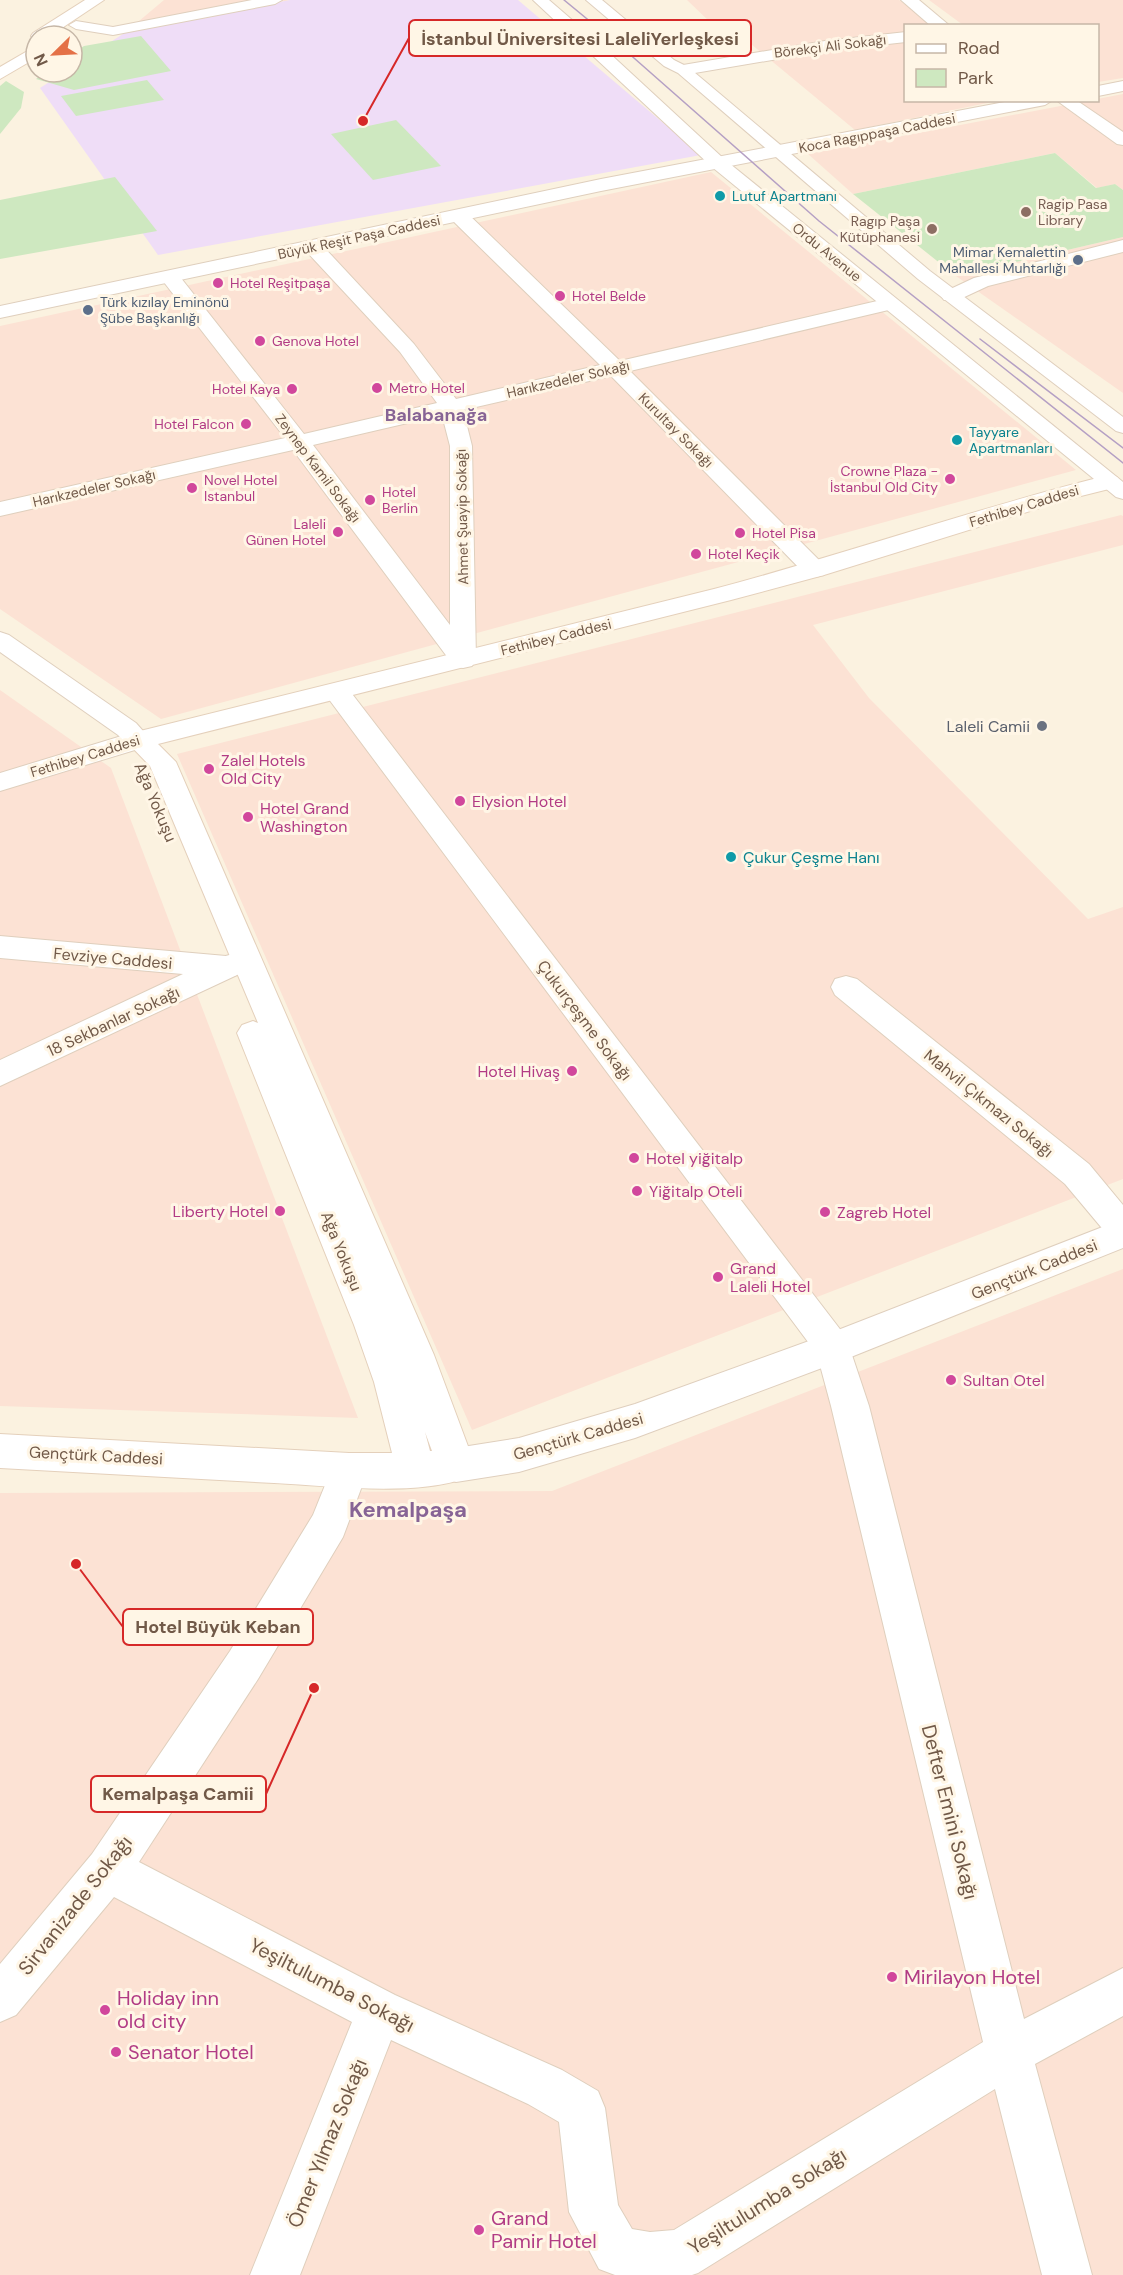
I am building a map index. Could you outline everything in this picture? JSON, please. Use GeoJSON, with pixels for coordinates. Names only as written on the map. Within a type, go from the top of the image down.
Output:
{"type":"FeatureCollection","features":[{"type":"Feature","properties":{"kind":"street"},"geometry":{"type":"LineString","coordinates":[[58,24],[96,0]]}},
{"type":"Feature","properties":{"kind":"street"},"geometry":{"type":"LineString","coordinates":[[76,24],[110,0]]}},
{"type":"Feature","properties":{"kind":"street"},"geometry":{"type":"LineString","coordinates":[[84,26],[113,31],[275,0]]}},
{"type":"Feature","properties":{"kind":"street","name":"Ordu Avenue"},"geometry":{"type":"LineString","coordinates":[[540,0],[588,41],[718,163],[890,304],[1118,484]]}},
{"type":"Feature","properties":{"kind":"street"},"geometry":{"type":"LineString","coordinates":[[593,0],[669,63],[683,70],[951,296],[1123,427]]}},
{"type":"Feature","properties":{"kind":"street"},"geometry":{"type":"LineString","coordinates":[[909,0],[939,24]]}},
{"type":"Feature","properties":{"kind":"street","name":"Börekçi Ali Sokağı"},"geometry":{"type":"LineString","coordinates":[[683,70],[825,46],[904,37]]}},
{"type":"Feature","properties":{"kind":"street"},"geometry":{"type":"LineString","coordinates":[[4,52],[24,43]]}},
{"type":"Feature","properties":{"kind":"street"},"geometry":{"type":"LineString","coordinates":[[0,74],[24,59]]}},
{"type":"Feature","properties":{"kind":"street"},"geometry":{"type":"LineString","coordinates":[[1099,91],[1123,86]]}},
{"type":"Feature","properties":{"kind":"street","name":"Koca Ragıppaşa Caddesi"},"geometry":{"type":"LineString","coordinates":[[718,163],[1035,102]]}},
{"type":"Feature","properties":{"kind":"street"},"geometry":{"type":"LineString","coordinates":[[1067,102],[1123,140]]}},
{"type":"Feature","properties":{"kind":"street","name":"Büyük Reşit Paşa Caddesi"},"geometry":{"type":"LineString","coordinates":[[0,312],[718,163]]}},
{"type":"Feature","properties":{"kind":"street","name":"Kurultay Sokağı"},"geometry":{"type":"LineString","coordinates":[[459,216],[615,368],[815,570]]}},
{"type":"Feature","properties":{"kind":"street"},"geometry":{"type":"LineString","coordinates":[[951,296],[981,282],[1123,246]]}},
{"type":"Feature","properties":{"kind":"street","name":"Ahmet Şuayip Sokağı"},"geometry":{"type":"LineString","coordinates":[[313,247],[407,348],[451,407],[461,446],[463,660]]}},
{"type":"Feature","properties":{"kind":"street","name":"Zeynep Kamil Sokağı"},"geometry":{"type":"LineString","coordinates":[[170,277],[299,442],[463,660]]}},
{"type":"Feature","properties":{"kind":"street","name":"Harıkzedeler Sokağı"},"geometry":{"type":"LineString","coordinates":[[0,509],[451,407],[890,304]]}},
{"type":"Feature","properties":{"kind":"street","name":"Fethibey Caddesi"},"geometry":{"type":"LineString","coordinates":[[0,782],[138,740],[338,692],[815,570],[1061,494],[1118,484]]}},
{"type":"Feature","properties":{"kind":"street"},"geometry":{"type":"LineString","coordinates":[[0,640],[127,729],[138,740]]}},
{"type":"Feature","properties":{"kind":"street","name":"Çukurçeşme Sokağı"},"geometry":{"type":"LineString","coordinates":[[338,692],[833,1348]]}},
{"type":"Feature","properties":{"kind":"street","name":"Ağa Yokuşu"},"geometry":{"type":"LineString","coordinates":[[138,740],[137,756],[236,964],[416,1355],[456,1465]]}},
{"type":"Feature","properties":{"kind":"street","name":"Fevziye Caddesi"},"geometry":{"type":"LineString","coordinates":[[0,947],[236,964]]}},
{"type":"Feature","properties":{"kind":"street","name":"Ağa Yokuşu"},"geometry":{"type":"LineString","coordinates":[[236,964],[391,1375],[409,1437],[415,1470]]}},
{"type":"Feature","properties":{"kind":"street","name":"18 Sekbanlar Sokağı"},"geometry":{"type":"LineString","coordinates":[[0,1074],[236,964]]}},
{"type":"Feature","properties":{"kind":"street","name":"Mahvil Çıkmazı Sokağı"},"geometry":{"type":"LineString","coordinates":[[846,987],[1077,1174],[1123,1231]]}},
{"type":"Feature","properties":{"kind":"street","name":"Gençtürk Caddesi"},"geometry":{"type":"LineString","coordinates":[[0,1450],[350,1470],[415,1470],[519,1455],[635,1421],[833,1348],[1123,1231]]}},
{"type":"Feature","properties":{"kind":"street","name":"Defter Emini Sokağı"},"geometry":{"type":"LineString","coordinates":[[833,1348],[850,1406],[1009,2053],[1067,2275]]}},
{"type":"Feature","properties":{"kind":"street","name":"Sirvanizade Sokağı"},"geometry":{"type":"LineString","coordinates":[[0,1999],[108,1870],[244,1665],[329,1524],[350,1470]]}},
{"type":"Feature","properties":{"kind":"street","name":"Yeşiltulumba Sokağı"},"geometry":{"type":"LineString","coordinates":[[108,1870],[379,2011],[546,2087],[581,2108],[594,2212],[616,2251],[650,2257],[676,2265],[1009,2053],[1123,1991]]}},
{"type":"Feature","properties":{"kind":"street","name":"Ömer Yılmaz Sokağı"},"geometry":{"type":"LineString","coordinates":[[275,2275],[379,2011]]}},
{"type":"Feature","properties":{"kind":"shaded area"},"geometry":{"type":"Polygon","coordinates":[[[164,0],[290,0],[126,32],[164,0]]]}},
{"type":"Feature","properties":{"kind":"shaded area"},"geometry":{"type":"Polygon","coordinates":[[[290,0],[518,0],[701,155],[158,255],[40,88],[46,84],[84,84],[84,59],[126,32],[290,0]]]}},
{"type":"Feature","properties":{"kind":"shaded area"},"geometry":{"type":"Polygon","coordinates":[[[687,0],[899,0],[932,24],[904,24],[904,102],[992,102],[855,130],[751,44],[735,46],[687,0]]]}},
{"type":"Feature","properties":{"kind":"shaded area"},"geometry":{"type":"Polygon","coordinates":[[[929,0],[1123,0],[1123,78],[1099,82],[1099,24],[962,24],[929,0]]]}},
{"type":"Feature","properties":{"kind":"shaded area"},"geometry":{"type":"Polygon","coordinates":[[[1123,94],[1123,190],[1115,184],[1097,188],[1055,153],[853,194],[808,154],[1081,102],[1099,102],[1099,99],[1123,94]]]}},
{"type":"Feature","properties":{"kind":"shaded area"},"geometry":{"type":"Polygon","coordinates":[[[711,172],[1076,470],[161,719],[0,609],[0,326],[711,172]]]}},
{"type":"Feature","properties":{"kind":"shaded area"},"geometry":{"type":"Polygon","coordinates":[[[1123,237],[1123,393],[956,276],[1123,237]]]}},
{"type":"Feature","properties":{"kind":"shaded area"},"geometry":{"type":"Polygon","coordinates":[[[1123,516],[1123,545],[813,625],[869,698],[1088,919],[1123,907],[1123,1179],[472,1430],[177,754],[1123,516]]]}},
{"type":"Feature","properties":{"kind":"shaded area"},"geometry":{"type":"Polygon","coordinates":[[[0,690],[111,768],[358,1418],[0,1406],[0,690]]]}},
{"type":"Feature","properties":{"kind":"shaded area"},"geometry":{"type":"Polygon","coordinates":[[[1123,1269],[1123,2275],[0,2275],[0,1493],[552,1491],[1123,1269]]]}},
{"type":"Feature","properties":{"kind":"green space"},"geometry":{"type":"Polygon","coordinates":[[[141,36],[171,71],[74,90],[53,84],[84,84],[84,46],[141,36]]]}},
{"type":"Feature","properties":{"kind":"green space"},"geometry":{"type":"Polygon","coordinates":[[[147,80],[164,100],[76,116],[61,96],[147,80]]]}},
{"type":"Feature","properties":{"kind":"green space"},"geometry":{"type":"Polygon","coordinates":[[[6,81],[24,92],[21,108],[0,134],[0,86],[6,81]]]}},
{"type":"Feature","properties":{"kind":"green space"},"geometry":{"type":"Polygon","coordinates":[[[396,120],[441,166],[373,180],[331,134],[396,120]]]}},
{"type":"Feature","properties":{"kind":"green space"},"geometry":{"type":"Polygon","coordinates":[[[1055,153],[1096,188],[1115,184],[1123,190],[1123,237],[956,276],[853,194],[1055,153]]]}},
{"type":"Feature","properties":{"kind":"green space"},"geometry":{"type":"Polygon","coordinates":[[[115,177],[157,231],[0,259],[0,200],[115,177]]]}},
{"type":"Feature","properties":{"kind":"tram line"},"geometry":{"type":"LineString","coordinates":[[564,0],[626,51],[819,221],[1123,463]]}},
{"type":"Feature","properties":{"kind":"tram line"},"geometry":{"type":"LineString","coordinates":[[980,339],[1123,448]]}},
{"type":"Feature","properties":{"kind":"place","name":"İstanbul Üniversitesi LaleliYerleşkesi"},"geometry":{"type":"Point","coordinates":[363,121]}},
{"type":"Feature","properties":{"kind":"place","name":"Lutuf Apartmanı"},"geometry":{"type":"Point","coordinates":[720,196]}},
{"type":"Feature","properties":{"kind":"place","name":"Ragip Pasa Library"},"geometry":{"type":"Point","coordinates":[1026,212]}},
{"type":"Feature","properties":{"kind":"place","name":"Ragıp Paşa Kütüphanesi"},"geometry":{"type":"Point","coordinates":[932,229]}},
{"type":"Feature","properties":{"kind":"place","name":"Mimar Kemalettin Mahallesi Muhtarlığı"},"geometry":{"type":"Point","coordinates":[1078,260]}},
{"type":"Feature","properties":{"kind":"place","name":"Hotel Reşitpaşa"},"geometry":{"type":"Point","coordinates":[218,283]}},
{"type":"Feature","properties":{"kind":"place","name":"Hotel Belde"},"geometry":{"type":"Point","coordinates":[560,296]}},
{"type":"Feature","properties":{"kind":"place","name":"Türk kızılay Eminönü Şübe Başkanlığı"},"geometry":{"type":"Point","coordinates":[88,310]}},
{"type":"Feature","properties":{"kind":"place","name":"Genova Hotel"},"geometry":{"type":"Point","coordinates":[260,341]}},
{"type":"Feature","properties":{"kind":"place","name":"Metro Hotel"},"geometry":{"type":"Point","coordinates":[377,388]}},
{"type":"Feature","properties":{"kind":"place","name":"Hotel Kaya"},"geometry":{"type":"Point","coordinates":[292,389]}},
{"type":"Feature","properties":{"kind":"place","name":"Hotel Falcon"},"geometry":{"type":"Point","coordinates":[246,424]}},
{"type":"Feature","properties":{"kind":"place","name":"Tayyare Apartmanları"},"geometry":{"type":"Point","coordinates":[957,440]}},
{"type":"Feature","properties":{"kind":"place","name":"Crowne Plaza - İstanbul Old City"},"geometry":{"type":"Point","coordinates":[950,479]}},
{"type":"Feature","properties":{"kind":"place","name":"Novel Hotel Istanbul"},"geometry":{"type":"Point","coordinates":[192,488]}},
{"type":"Feature","properties":{"kind":"place","name":"Hotel Berlin"},"geometry":{"type":"Point","coordinates":[370,500]}},
{"type":"Feature","properties":{"kind":"place","name":"Laleli Günen Hotel"},"geometry":{"type":"Point","coordinates":[338,532]}},
{"type":"Feature","properties":{"kind":"place","name":"Hotel Pisa"},"geometry":{"type":"Point","coordinates":[740,533]}},
{"type":"Feature","properties":{"kind":"place","name":"Hotel Keçik"},"geometry":{"type":"Point","coordinates":[696,554]}},
{"type":"Feature","properties":{"kind":"place","name":"Laleli Camii"},"geometry":{"type":"Point","coordinates":[1042,726]}},
{"type":"Feature","properties":{"kind":"place","name":"Zalel Hotels Old City"},"geometry":{"type":"Point","coordinates":[209,769]}},
{"type":"Feature","properties":{"kind":"place","name":"Elysion Hotel"},"geometry":{"type":"Point","coordinates":[460,801]}},
{"type":"Feature","properties":{"kind":"place","name":"Hotel Grand Washington"},"geometry":{"type":"Point","coordinates":[248,817]}},
{"type":"Feature","properties":{"kind":"place","name":"Çukur Çeşme Hanı"},"geometry":{"type":"Point","coordinates":[731,857]}},
{"type":"Feature","properties":{"kind":"place","name":"Hotel Hivaş"},"geometry":{"type":"Point","coordinates":[572,1071]}},
{"type":"Feature","properties":{"kind":"place","name":"Hotel yiğitalp"},"geometry":{"type":"Point","coordinates":[634,1158]}},
{"type":"Feature","properties":{"kind":"place","name":"Yiğitalp Oteli"},"geometry":{"type":"Point","coordinates":[637,1191]}},
{"type":"Feature","properties":{"kind":"place","name":"Liberty Hotel"},"geometry":{"type":"Point","coordinates":[280,1211]}},
{"type":"Feature","properties":{"kind":"place","name":"Zagreb Hotel"},"geometry":{"type":"Point","coordinates":[825,1212]}},
{"type":"Feature","properties":{"kind":"place","name":"Grand Laleli Hotel"},"geometry":{"type":"Point","coordinates":[718,1277]}},
{"type":"Feature","properties":{"kind":"place","name":"Sultan Otel"},"geometry":{"type":"Point","coordinates":[951,1380]}},
{"type":"Feature","properties":{"kind":"place","name":"Hotel Büyük Keban"},"geometry":{"type":"Point","coordinates":[76,1564]}},
{"type":"Feature","properties":{"kind":"place","name":"Kemalpaşa Camii"},"geometry":{"type":"Point","coordinates":[314,1688]}},
{"type":"Feature","properties":{"kind":"place","name":"Mirilayon Hotel"},"geometry":{"type":"Point","coordinates":[892,1977]}},
{"type":"Feature","properties":{"kind":"place","name":"Holiday inn old city"},"geometry":{"type":"Point","coordinates":[105,2010]}},
{"type":"Feature","properties":{"kind":"place","name":"Senator Hotel"},"geometry":{"type":"Point","coordinates":[116,2052]}},
{"type":"Feature","properties":{"kind":"place","name":"Grand Pamir Hotel"},"geometry":{"type":"Point","coordinates":[479,2230]}},
{"type":"Feature","properties":{"kind":"district","name":"Balabanağa"},"geometry":{"type":"Point","coordinates":[436,415]}},
{"type":"Feature","properties":{"kind":"district","name":"Kemalpaşa"},"geometry":{"type":"Point","coordinates":[408,1509]}}]}
